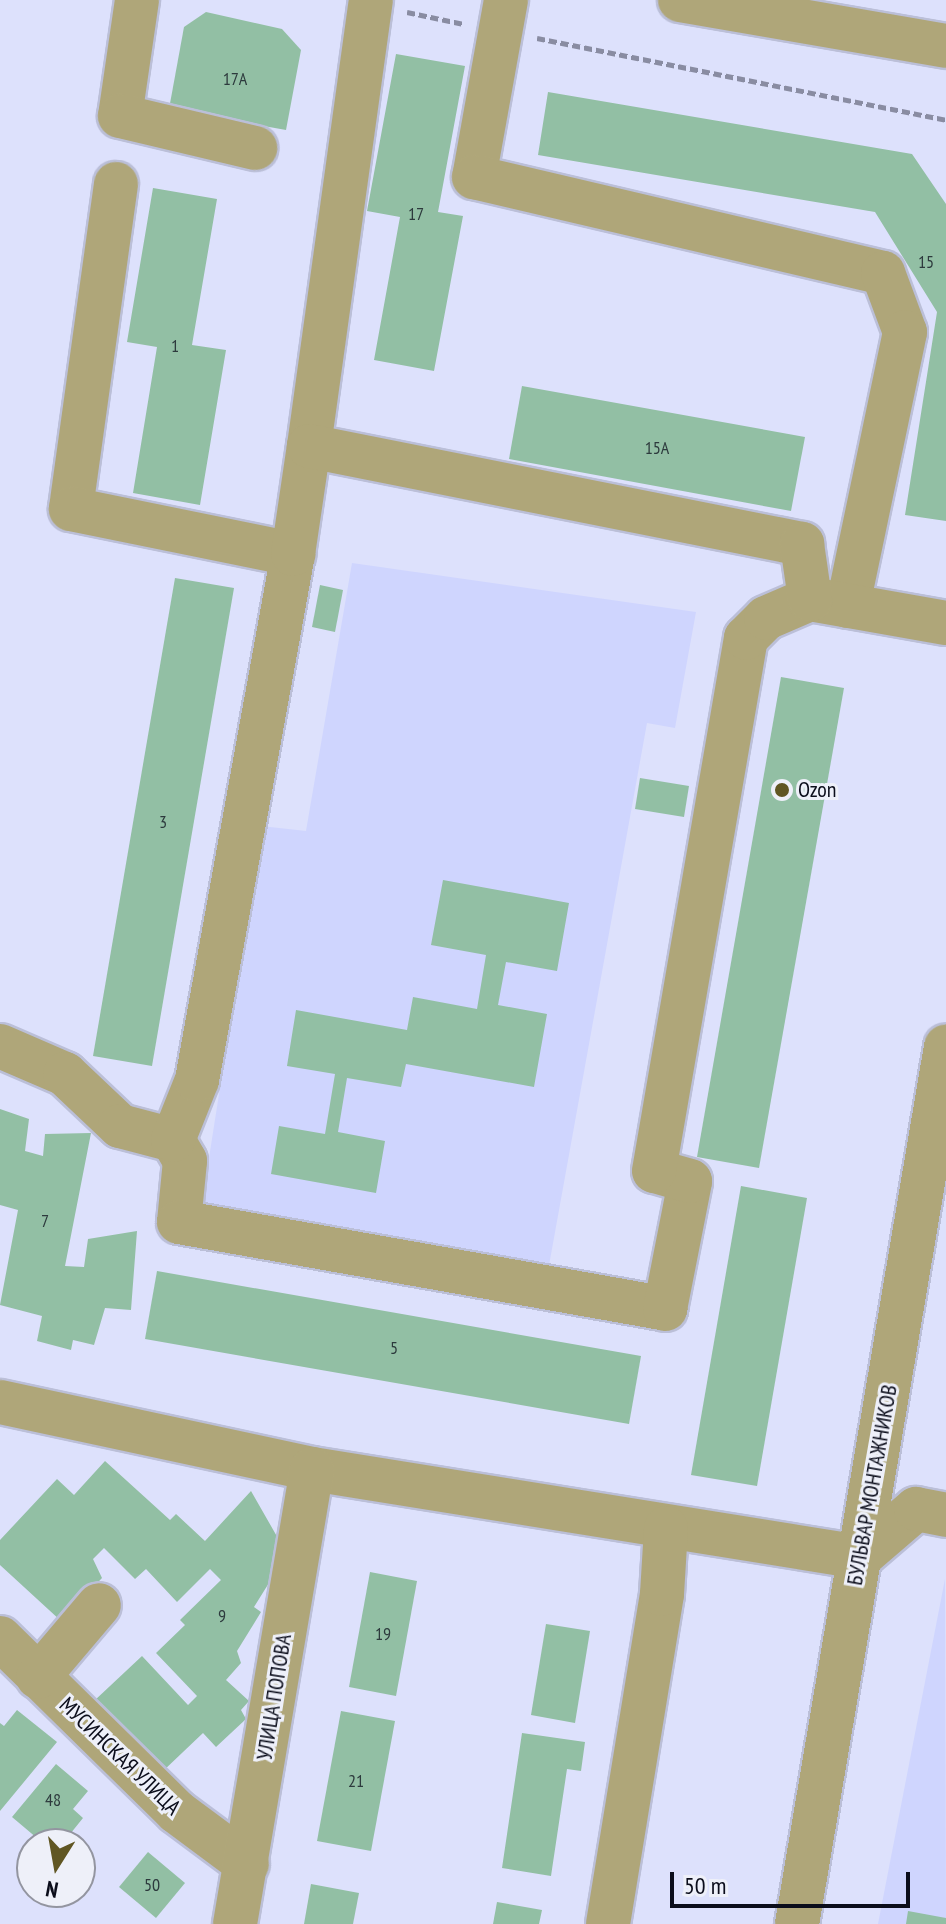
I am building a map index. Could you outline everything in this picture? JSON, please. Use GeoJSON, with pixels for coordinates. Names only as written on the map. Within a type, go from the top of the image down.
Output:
{"type":"FeatureCollection","features":[{"type":"Feature","properties":{"kind":"street"},"geometry":{"type":"LineString","coordinates":[[137,0],[120,116],[255,148]]}},
{"type":"Feature","properties":{"kind":"street"},"geometry":{"type":"LineString","coordinates":[[680,0],[946,46]]}},
{"type":"Feature","properties":{"kind":"street"},"geometry":{"type":"LineString","coordinates":[[173,1140],[197,1080],[293,554],[370,2]]}},
{"type":"Feature","properties":{"kind":"street"},"geometry":{"type":"LineString","coordinates":[[503,15],[474,177],[883,273],[905,332],[829,602]]}},
{"type":"Feature","properties":{"kind":"street"},"geometry":{"type":"LineString","coordinates":[[116,184],[71,509],[293,554]]}},
{"type":"Feature","properties":{"kind":"street"},"geometry":{"type":"LineString","coordinates":[[309,446],[802,544],[829,602]]}},
{"type":"Feature","properties":{"kind":"street"},"geometry":{"type":"LineString","coordinates":[[0,1046],[65,1074],[120,1126],[173,1140],[185,1161],[179,1222],[665,1309],[690,1181],[654,1171],[746,638],[766,618],[829,602],[946,623]]}},
{"type":"Feature","properties":{"kind":"street","name":"БУЛЬВАР МОНТАЖНИКОВ"},"geometry":{"type":"LineString","coordinates":[[797,1924],[945,1062]]}},
{"type":"Feature","properties":{"kind":"street"},"geometry":{"type":"LineString","coordinates":[[0,1402],[312,1469],[860,1557],[916,1509],[946,1515]]}},
{"type":"Feature","properties":{"kind":"street","name":"УЛИЦА ПОПОВА"},"geometry":{"type":"LineString","coordinates":[[235,1924],[312,1469]]}},
{"type":"Feature","properties":{"kind":"street"},"geometry":{"type":"LineString","coordinates":[[608,1924],[662,1594],[666,1528]]}},
{"type":"Feature","properties":{"kind":"street"},"geometry":{"type":"LineString","coordinates":[[38,1677],[99,1605]]}},
{"type":"Feature","properties":{"kind":"street","name":"МУСИНСКАЯ УЛИЦА"},"geometry":{"type":"LineString","coordinates":[[0,1638],[177,1812],[247,1864]]}},
{"type":"Feature","properties":{"kind":"path"},"geometry":{"type":"LineString","coordinates":[[370,2],[503,15],[946,120]]}},
{"type":"Feature","properties":{"kind":"shaded area"},"geometry":{"type":"Polygon","coordinates":[[[352,563],[696,612],[675,728],[647,723],[548,1271],[201,1209],[261,826],[306,831],[352,563]]]}},
{"type":"Feature","properties":{"kind":"shaded area"},"geometry":{"type":"Polygon","coordinates":[[[945,1579],[946,1924],[878,1924],[945,1579]]]}},
{"type":"Feature","properties":{"kind":"building"},"geometry":{"type":"Polygon","coordinates":[[[206,12],[282,29],[301,50],[286,130],[169,109],[184,27],[206,12]]]}},
{"type":"Feature","properties":{"kind":"building"},"geometry":{"type":"Polygon","coordinates":[[[396,54],[465,66],[438,212],[463,216],[434,371],[374,360],[400,217],[367,211],[396,54]]]}},
{"type":"Feature","properties":{"kind":"building"},"geometry":{"type":"Polygon","coordinates":[[[548,92],[912,154],[946,204],[946,521],[905,515],[937,312],[875,212],[538,155],[548,92]]]}},
{"type":"Feature","properties":{"kind":"building"},"geometry":{"type":"Polygon","coordinates":[[[153,188],[217,199],[192,345],[226,350],[200,505],[133,493],[157,347],[127,342],[153,188]]]}},
{"type":"Feature","properties":{"kind":"building"},"geometry":{"type":"Polygon","coordinates":[[[522,386],[805,437],[791,511],[509,459],[522,386]]]}},
{"type":"Feature","properties":{"kind":"building"},"geometry":{"type":"Polygon","coordinates":[[[175,578],[234,588],[152,1066],[93,1056],[175,578]]]}},
{"type":"Feature","properties":{"kind":"building"},"geometry":{"type":"Polygon","coordinates":[[[320,585],[343,590],[335,632],[312,627],[320,585]]]}},
{"type":"Feature","properties":{"kind":"building"},"geometry":{"type":"Polygon","coordinates":[[[781,677],[844,688],[759,1168],[697,1157],[781,677]]]}},
{"type":"Feature","properties":{"kind":"building"},"geometry":{"type":"Polygon","coordinates":[[[640,778],[689,786],[684,817],[635,809],[640,778]]]}},
{"type":"Feature","properties":{"kind":"building"},"geometry":{"type":"Polygon","coordinates":[[[443,880],[569,903],[557,971],[506,962],[498,1005],[547,1014],[534,1087],[406,1064],[401,1087],[347,1078],[338,1132],[385,1141],[376,1193],[271,1174],[279,1126],[325,1134],[335,1074],[287,1066],[296,1010],[407,1030],[413,997],[477,1009],[486,955],[431,945],[443,880]]]}},
{"type":"Feature","properties":{"kind":"building"},"geometry":{"type":"Polygon","coordinates":[[[0,1109],[29,1119],[25,1151],[43,1156],[45,1134],[91,1133],[65,1266],[84,1267],[88,1239],[137,1231],[131,1310],[105,1308],[94,1345],[73,1340],[71,1350],[37,1341],[42,1316],[0,1305],[18,1210],[0,1205],[0,1109]]]}},
{"type":"Feature","properties":{"kind":"building"},"geometry":{"type":"Polygon","coordinates":[[[741,1186],[807,1198],[757,1486],[691,1475],[741,1186]]]}},
{"type":"Feature","properties":{"kind":"building"},"geometry":{"type":"Polygon","coordinates":[[[157,1271],[641,1356],[629,1424],[145,1339],[157,1271]]]}},
{"type":"Feature","properties":{"kind":"building"},"geometry":{"type":"Polygon","coordinates":[[[105,1461],[170,1520],[176,1514],[205,1541],[251,1491],[287,1554],[254,1607],[261,1612],[237,1651],[241,1663],[226,1680],[249,1701],[241,1710],[246,1719],[216,1747],[203,1733],[162,1772],[94,1701],[142,1656],[188,1705],[197,1696],[156,1653],[185,1625],[180,1620],[221,1580],[210,1569],[177,1602],[146,1569],[135,1579],[104,1548],[93,1559],[102,1578],[61,1621],[0,1565],[0,1540],[57,1479],[74,1495],[105,1461]]]}},
{"type":"Feature","properties":{"kind":"building"},"geometry":{"type":"Polygon","coordinates":[[[370,1572],[417,1581],[396,1696],[349,1687],[370,1572]]]}},
{"type":"Feature","properties":{"kind":"building"},"geometry":{"type":"Polygon","coordinates":[[[546,1624],[590,1631],[575,1723],[531,1715],[546,1624]]]}},
{"type":"Feature","properties":{"kind":"building"},"geometry":{"type":"Polygon","coordinates":[[[17,1710],[57,1742],[0,1811],[0,1723],[4,1726],[17,1710]]]}},
{"type":"Feature","properties":{"kind":"building"},"geometry":{"type":"Polygon","coordinates":[[[341,1711],[395,1721],[371,1851],[317,1841],[341,1711]]]}},
{"type":"Feature","properties":{"kind":"building"},"geometry":{"type":"Polygon","coordinates":[[[522,1733],[585,1742],[581,1771],[567,1769],[551,1876],[502,1868],[522,1733]]]}},
{"type":"Feature","properties":{"kind":"building"},"geometry":{"type":"Polygon","coordinates":[[[56,1764],[88,1791],[73,1809],[83,1818],[75,1828],[25,1828],[12,1817],[56,1764]]]}},
{"type":"Feature","properties":{"kind":"building"},"geometry":{"type":"Polygon","coordinates":[[[148,1852],[185,1883],[156,1918],[119,1887],[148,1852]]]}},
{"type":"Feature","properties":{"kind":"building"},"geometry":{"type":"Polygon","coordinates":[[[311,1884],[359,1893],[353,1924],[304,1924],[311,1884]]]}},
{"type":"Feature","properties":{"kind":"building"},"geometry":{"type":"Polygon","coordinates":[[[497,1902],[542,1910],[539,1924],[493,1924],[497,1902]]]}},
{"type":"Feature","properties":{"kind":"building"},"geometry":{"type":"Polygon","coordinates":[[[908,1911],[946,1918],[946,1924],[906,1924],[908,1911]]]}},
{"type":"Feature","properties":{"kind":"place","name":"Ozon"},"geometry":{"type":"Point","coordinates":[782,790]}}]}
